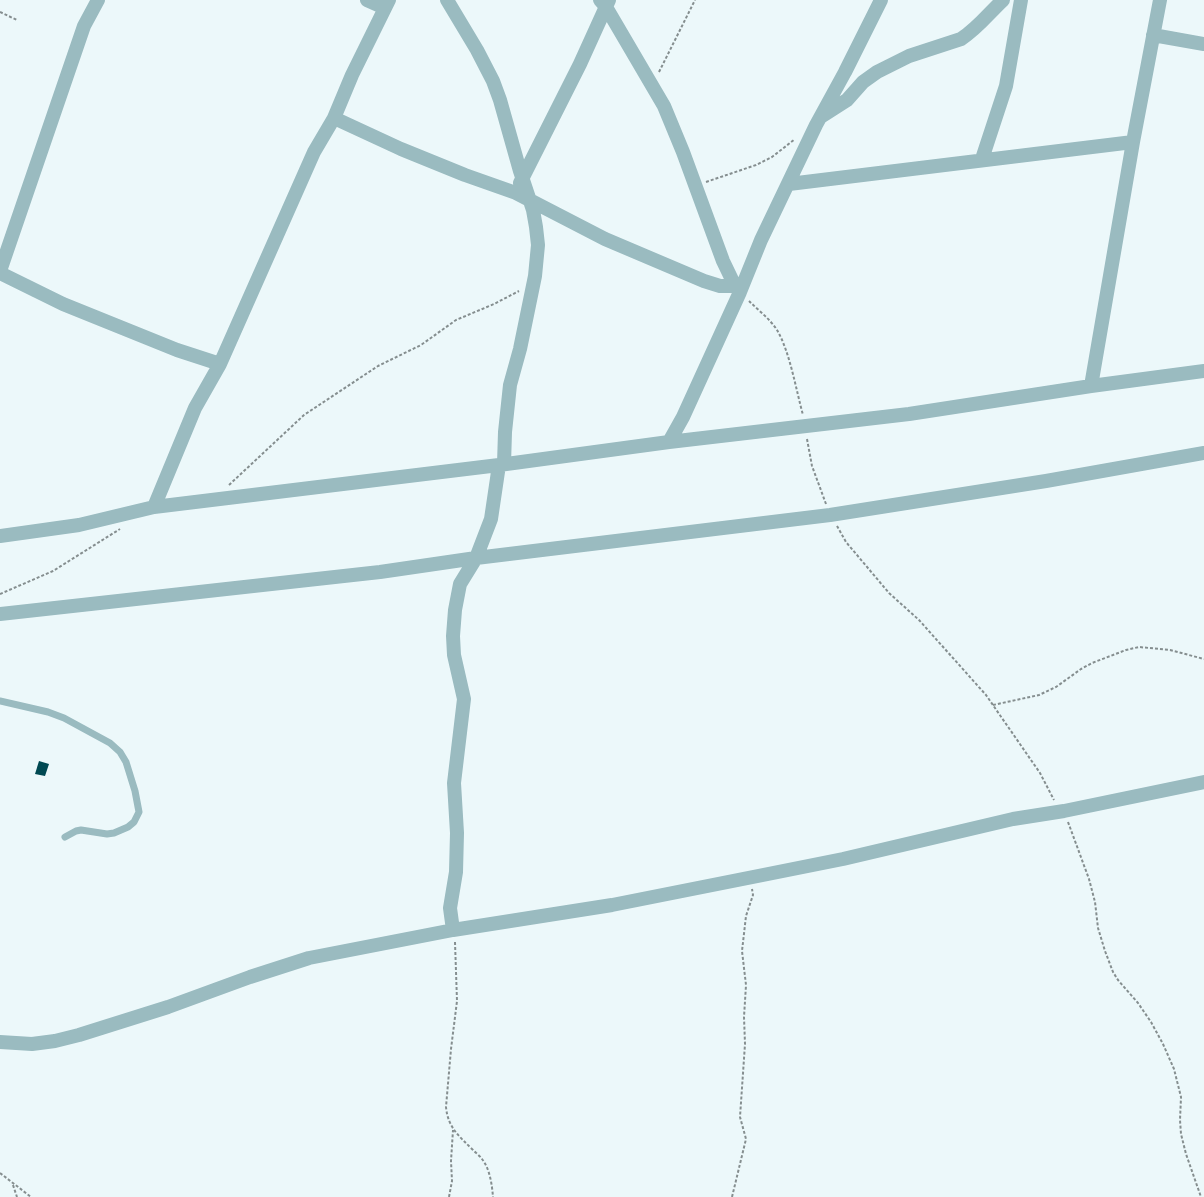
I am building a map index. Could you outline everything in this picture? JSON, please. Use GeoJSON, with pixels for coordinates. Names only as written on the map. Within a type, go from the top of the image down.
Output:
{"type":"FeatureCollection","features":[{"type":"Feature","properties":{"kind":"street"},"geometry":{"type":"LineString","coordinates":[[98,0],[84,26],[73,56],[44,146],[0,272],[63,304],[177,350],[220,364]]}},
{"type":"Feature","properties":{"kind":"street"},"geometry":{"type":"LineString","coordinates":[[154,507],[195,408],[220,364],[314,152],[334,118],[352,75],[387,4],[367,0]]}},
{"type":"Feature","properties":{"kind":"street"},"geometry":{"type":"LineString","coordinates":[[447,0],[477,50],[493,81],[530,200],[538,245],[536,270],[520,349],[510,385],[502,465],[491,519],[476,558],[460,584],[456,610],[453,636],[454,655],[464,699],[454,782],[457,833],[456,872],[450,908],[453,930]]}},
{"type":"Feature","properties":{"kind":"street"},"geometry":{"type":"LineString","coordinates":[[669,442],[686,410],[738,289],[761,240],[820,117],[845,72],[881,0]]}},
{"type":"Feature","properties":{"kind":"street"},"geometry":{"type":"LineString","coordinates":[[820,117],[847,100],[863,82],[876,72],[909,56],[961,39],[986,18],[1003,0]]}},
{"type":"Feature","properties":{"kind":"street"},"geometry":{"type":"LineString","coordinates":[[982,159],[1006,86],[1021,0]]}},
{"type":"Feature","properties":{"kind":"street"},"geometry":{"type":"LineString","coordinates":[[1091,386],[1132,142],[1160,0]]}},
{"type":"Feature","properties":{"kind":"street"},"geometry":{"type":"LineString","coordinates":[[516,193],[605,2]]}},
{"type":"Feature","properties":{"kind":"street"},"geometry":{"type":"LineString","coordinates":[[605,2],[664,106],[723,261],[738,289]]}},
{"type":"Feature","properties":{"kind":"street"},"geometry":{"type":"LineString","coordinates":[[1153,35],[1204,44]]}},
{"type":"Feature","properties":{"kind":"street"},"geometry":{"type":"LineString","coordinates":[[334,118],[401,149],[465,175],[516,193],[605,239],[704,281],[720,286],[738,289]]}},
{"type":"Feature","properties":{"kind":"street"},"geometry":{"type":"LineString","coordinates":[[789,184],[982,159],[1132,142]]}},
{"type":"Feature","properties":{"kind":"street"},"geometry":{"type":"LineString","coordinates":[[0,536],[79,525],[154,507],[502,465],[669,442],[909,414],[1091,386],[1204,371]]}},
{"type":"Feature","properties":{"kind":"street"},"geometry":{"type":"LineString","coordinates":[[0,614],[380,572],[476,558],[830,515],[1046,481],[1204,453]]}},
{"type":"Feature","properties":{"kind":"street"},"geometry":{"type":"LineString","coordinates":[[0,1042],[32,1044],[55,1041],[79,1035],[168,1007],[250,977],[309,958],[453,930],[612,905],[751,878],[843,859],[1014,819],[1064,812],[1204,782]]}},
{"type":"Feature","properties":{"kind":"lane"},"geometry":{"type":"LineString","coordinates":[[0,701],[48,712],[64,718],[110,744],[120,752],[126,762],[135,791],[139,812],[134,822],[121,830],[106,834],[81,830],[65,837]]}},
{"type":"Feature","properties":{"kind":"path"},"geometry":{"type":"LineString","coordinates":[[652,86],[695,0]]}},
{"type":"Feature","properties":{"kind":"path"},"geometry":{"type":"LineString","coordinates":[[0,12],[17,20]]}},
{"type":"Feature","properties":{"kind":"path"},"geometry":{"type":"LineString","coordinates":[[695,185],[756,165],[772,157],[790,141],[800,136]]}},
{"type":"Feature","properties":{"kind":"path"},"geometry":{"type":"LineString","coordinates":[[217,499],[304,415],[378,366],[421,345],[456,320],[533,285]]}},
{"type":"Feature","properties":{"kind":"path"},"geometry":{"type":"LineString","coordinates":[[738,289],[771,322],[781,338],[789,361],[806,426],[812,466],[830,515],[846,542],[889,593],[919,620],[986,695],[1040,773],[1055,801],[1064,812],[1089,879],[1095,902],[1098,928],[1113,972],[1151,1022],[1174,1069],[1181,1097],[1181,1134],[1186,1154],[1201,1197]]}},
{"type":"Feature","properties":{"kind":"path"},"geometry":{"type":"LineString","coordinates":[[0,594],[53,571],[120,529]]}},
{"type":"Feature","properties":{"kind":"path"},"geometry":{"type":"LineString","coordinates":[[993,705],[1039,695],[1056,687],[1081,669],[1126,650],[1139,647],[1170,650],[1204,659]]}},
{"type":"Feature","properties":{"kind":"path"},"geometry":{"type":"LineString","coordinates":[[732,1197],[746,1139],[740,1117],[745,1044],[744,1017],[746,985],[742,951],[746,916],[753,895],[751,878]]}},
{"type":"Feature","properties":{"kind":"path"},"geometry":{"type":"LineString","coordinates":[[453,930],[456,958],[457,1000],[446,1107],[449,1122],[453,1130],[482,1159],[492,1182],[493,1197]]}},
{"type":"Feature","properties":{"kind":"path"},"geometry":{"type":"LineString","coordinates":[[448,1197],[452,1181],[453,1130]]}},
{"type":"Feature","properties":{"kind":"path"},"geometry":{"type":"LineString","coordinates":[[0,1173],[31,1197]]}},
{"type":"Feature","properties":{"kind":"path"},"geometry":{"type":"LineString","coordinates":[[13,1184],[17,1197]]}},
{"type":"Feature","properties":{"kind":"building"},"geometry":{"type":"Polygon","coordinates":[[[39,761],[49,764],[45,776],[35,774],[39,761]]]}}]}
